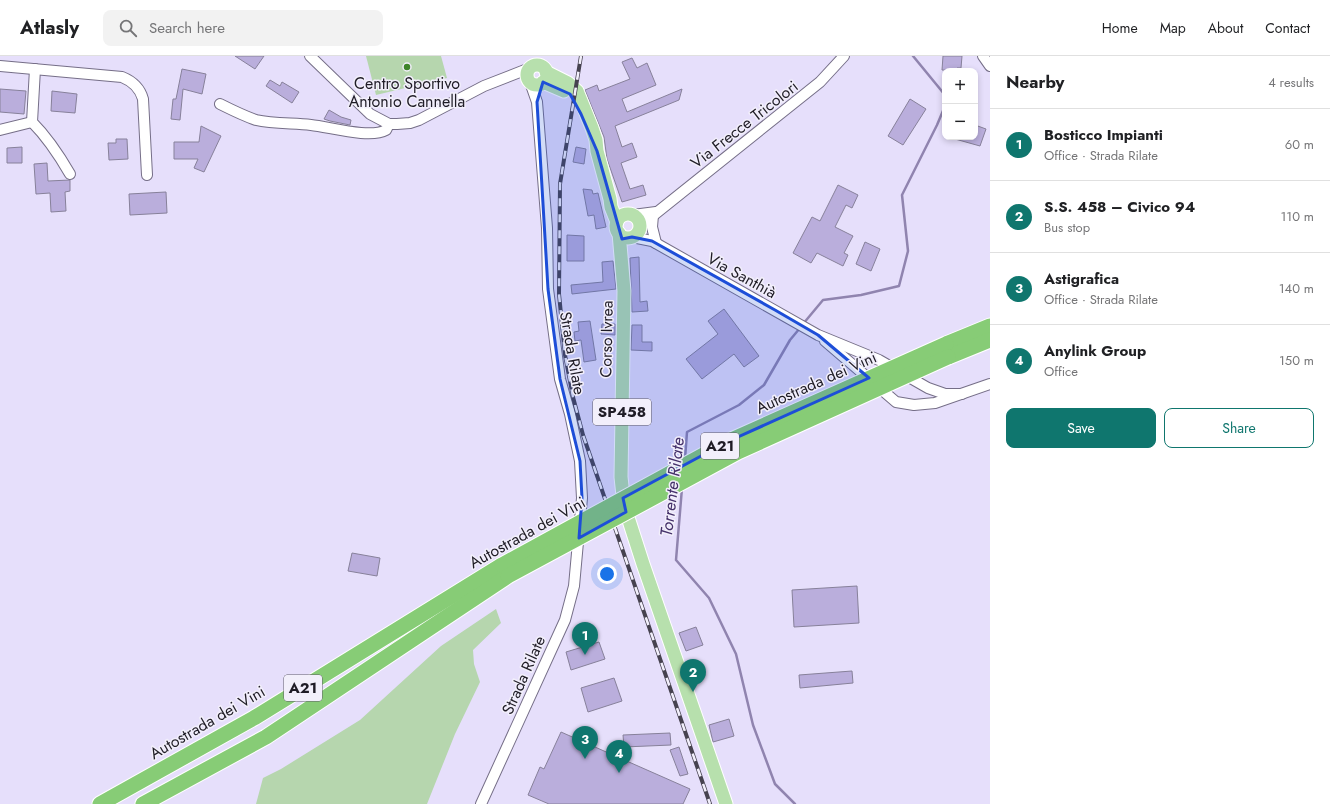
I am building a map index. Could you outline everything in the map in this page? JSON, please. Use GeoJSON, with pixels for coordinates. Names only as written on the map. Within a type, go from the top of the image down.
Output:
{"type":"FeatureCollection","features":[{"type":"Feature","properties":{"kind":"highway","name":"Autostrada dei Vini"},"geometry":{"type":"LineString","coordinates":[[100,804],[254,718],[505,570],[729,441],[947,350],[990,326]]}},
{"type":"Feature","properties":{"kind":"highway","name":"Autostrada dei Vini"},"geometry":{"type":"LineString","coordinates":[[947,350],[990,340]]}},
{"type":"Feature","properties":{"kind":"highway","name":"Autostrada dei Vini"},"geometry":{"type":"LineString","coordinates":[[143,804],[266,737],[505,570]]}},
{"type":"Feature","properties":{"kind":"main road"},"geometry":{"type":"LineString","coordinates":[[538,71],[568,84],[577,92],[596,140],[597,151],[610,199],[622,211],[630,227]]}},
{"type":"Feature","properties":{"kind":"main road","name":"Corso Ivrea"},"geometry":{"type":"LineString","coordinates":[[630,227],[622,256],[624,291],[620,477],[624,505],[642,564],[726,804]]}},
{"type":"Feature","properties":{"kind":"street"},"geometry":{"type":"LineString","coordinates":[[310,56],[370,114],[389,124],[410,123],[419,120],[484,86],[510,75],[538,71]]}},
{"type":"Feature","properties":{"kind":"street","name":"Via Frecce Tricolori"},"geometry":{"type":"LineString","coordinates":[[630,227],[655,213],[820,82],[844,56]]}},
{"type":"Feature","properties":{"kind":"street"},"geometry":{"type":"LineString","coordinates":[[982,56],[990,66]]}},
{"type":"Feature","properties":{"kind":"street"},"geometry":{"type":"LineString","coordinates":[[0,66],[122,77],[135,85],[140,91],[143,99],[147,175]]}},
{"type":"Feature","properties":{"kind":"street"},"geometry":{"type":"LineString","coordinates":[[35,69],[32,122],[49,140],[70,174]]}},
{"type":"Feature","properties":{"kind":"street","name":"Strada Rilate"},"geometry":{"type":"LineString","coordinates":[[481,804],[565,620],[574,586],[582,498],[580,460],[570,414],[560,379],[548,289],[547,228],[537,102],[538,71]]}},
{"type":"Feature","properties":{"kind":"street"},"geometry":{"type":"LineString","coordinates":[[220,104],[257,120],[313,125],[330,129],[378,133],[386,130],[389,124]]}},
{"type":"Feature","properties":{"kind":"street"},"geometry":{"type":"LineString","coordinates":[[0,130],[32,122]]}},
{"type":"Feature","properties":{"kind":"street"},"geometry":{"type":"LineString","coordinates":[[654,242],[652,227],[655,213]]}},
{"type":"Feature","properties":{"kind":"street","name":"Via Santhià"},"geometry":{"type":"LineString","coordinates":[[630,227],[818,335],[879,360],[928,388],[945,394],[962,394]]}},
{"type":"Feature","properties":{"kind":"street","name":"Via Santhià"},"geometry":{"type":"LineString","coordinates":[[818,335],[896,402],[914,405],[935,403],[962,394]]}},
{"type":"Feature","properties":{"kind":"street"},"geometry":{"type":"LineString","coordinates":[[962,394],[990,384]]}},
{"type":"Feature","properties":{"kind":"highlighted area"},"geometry":{"type":"Polygon","coordinates":[[[543,82],[570,94],[581,114],[597,151],[622,239],[632,237],[652,241],[775,310],[818,335],[869,378],[729,441],[623,498],[626,512],[579,538],[582,498],[580,461],[560,379],[548,289],[537,102],[543,82]]]}},
{"type":"Feature","properties":{"kind":"green space","name":"Centro Sportivo Antonio Cannella"},"geometry":{"type":"Polygon","coordinates":[[[366,56],[441,56],[447,78],[376,95],[366,56]]]}},
{"type":"Feature","properties":{"kind":"green space"},"geometry":{"type":"Polygon","coordinates":[[[496,609],[501,623],[473,650],[474,664],[480,682],[455,734],[427,804],[256,804],[263,778],[281,769],[360,720],[441,646],[496,609]]]}},
{"type":"Feature","properties":{"kind":"building"},"geometry":{"type":"Polygon","coordinates":[[[235,56],[264,56],[255,69],[235,56]]]}},
{"type":"Feature","properties":{"kind":"building"},"geometry":{"type":"Polygon","coordinates":[[[943,56],[962,56],[961,68],[942,68],[943,56]]]}},
{"type":"Feature","properties":{"kind":"building"},"geometry":{"type":"Polygon","coordinates":[[[632,58],[637,68],[647,63],[656,85],[622,99],[627,112],[682,89],[679,100],[615,126],[622,147],[632,143],[637,157],[621,163],[630,189],[643,185],[646,195],[622,202],[607,159],[604,137],[585,90],[597,85],[599,91],[630,79],[622,62],[632,58]]]}},
{"type":"Feature","properties":{"kind":"building"},"geometry":{"type":"Polygon","coordinates":[[[182,69],[206,74],[202,94],[183,89],[180,120],[171,119],[173,99],[176,99],[182,69]]]}},
{"type":"Feature","properties":{"kind":"building"},"geometry":{"type":"Polygon","coordinates":[[[270,80],[280,86],[282,82],[299,92],[292,103],[266,86],[270,80]]]}},
{"type":"Feature","properties":{"kind":"building"},"geometry":{"type":"Polygon","coordinates":[[[0,89],[26,91],[24,114],[0,112],[0,89]]]}},
{"type":"Feature","properties":{"kind":"building"},"geometry":{"type":"Polygon","coordinates":[[[52,91],[77,94],[75,113],[51,111],[52,91]]]}},
{"type":"Feature","properties":{"kind":"building"},"geometry":{"type":"Polygon","coordinates":[[[910,99],[926,109],[903,145],[888,136],[910,99]]]}},
{"type":"Feature","properties":{"kind":"building"},"geometry":{"type":"Polygon","coordinates":[[[329,110],[341,117],[351,120],[350,125],[324,119],[329,110]]]}},
{"type":"Feature","properties":{"kind":"building"},"geometry":{"type":"Polygon","coordinates":[[[201,126],[221,136],[204,172],[194,168],[198,159],[174,159],[174,142],[199,142],[201,126]]]}},
{"type":"Feature","properties":{"kind":"building"},"geometry":{"type":"Polygon","coordinates":[[[978,126],[986,129],[980,146],[959,140],[978,140],[978,126]]]}},
{"type":"Feature","properties":{"kind":"building"},"geometry":{"type":"Polygon","coordinates":[[[116,139],[127,139],[128,159],[109,160],[108,143],[116,143],[116,139]]]}},
{"type":"Feature","properties":{"kind":"building"},"geometry":{"type":"Polygon","coordinates":[[[22,147],[22,163],[7,163],[7,148],[22,147]]]}},
{"type":"Feature","properties":{"kind":"building"},"geometry":{"type":"Polygon","coordinates":[[[576,147],[586,149],[584,164],[573,162],[576,147]]]}},
{"type":"Feature","properties":{"kind":"building"},"geometry":{"type":"Polygon","coordinates":[[[47,163],[48,181],[70,180],[70,191],[65,192],[66,211],[51,212],[50,193],[36,194],[34,164],[47,163]]]}},
{"type":"Feature","properties":{"kind":"building"},"geometry":{"type":"Polygon","coordinates":[[[838,185],[858,195],[852,208],[846,205],[835,227],[853,236],[844,253],[848,255],[843,266],[817,253],[811,263],[793,253],[812,217],[820,221],[838,185]]]}},
{"type":"Feature","properties":{"kind":"building"},"geometry":{"type":"Polygon","coordinates":[[[583,189],[592,190],[593,194],[598,193],[606,227],[596,229],[594,215],[588,216],[583,189]]]}},
{"type":"Feature","properties":{"kind":"building"},"geometry":{"type":"Polygon","coordinates":[[[166,192],[167,213],[130,215],[129,194],[166,192]]]}},
{"type":"Feature","properties":{"kind":"building"},"geometry":{"type":"Polygon","coordinates":[[[567,235],[584,236],[584,261],[567,261],[567,235]]]}},
{"type":"Feature","properties":{"kind":"building"},"geometry":{"type":"Polygon","coordinates":[[[865,242],[880,249],[871,271],[856,264],[865,242]]]}},
{"type":"Feature","properties":{"kind":"building"},"geometry":{"type":"Polygon","coordinates":[[[639,257],[640,302],[647,301],[648,311],[632,312],[630,258],[639,257]]]}},
{"type":"Feature","properties":{"kind":"building"},"geometry":{"type":"Polygon","coordinates":[[[613,261],[616,289],[572,294],[571,285],[603,282],[602,262],[613,261]]]}},
{"type":"Feature","properties":{"kind":"building"},"geometry":{"type":"Polygon","coordinates":[[[724,309],[759,356],[744,367],[734,354],[702,379],[686,359],[718,334],[708,321],[724,309]]]}},
{"type":"Feature","properties":{"kind":"building"},"geometry":{"type":"Polygon","coordinates":[[[590,321],[596,360],[584,362],[581,340],[575,341],[574,332],[579,331],[578,322],[590,321]]]}},
{"type":"Feature","properties":{"kind":"building"},"geometry":{"type":"Polygon","coordinates":[[[602,324],[615,324],[615,335],[601,334],[602,324]]]}},
{"type":"Feature","properties":{"kind":"building"},"geometry":{"type":"Polygon","coordinates":[[[632,325],[642,325],[642,342],[652,342],[652,351],[631,350],[632,325]]]}},
{"type":"Feature","properties":{"kind":"building"},"geometry":{"type":"Polygon","coordinates":[[[352,553],[380,558],[377,576],[348,571],[352,553]]]}},
{"type":"Feature","properties":{"kind":"building"},"geometry":{"type":"Polygon","coordinates":[[[857,586],[859,623],[794,627],[792,590],[857,586]]]}},
{"type":"Feature","properties":{"kind":"building"},"geometry":{"type":"Polygon","coordinates":[[[696,627],[703,645],[686,651],[679,633],[696,627]]]}},
{"type":"Feature","properties":{"kind":"building"},"geometry":{"type":"Polygon","coordinates":[[[599,642],[605,659],[571,670],[566,652],[599,642]]]}},
{"type":"Feature","properties":{"kind":"building"},"geometry":{"type":"Polygon","coordinates":[[[852,671],[853,683],[800,688],[799,675],[852,671]]]}},
{"type":"Feature","properties":{"kind":"building"},"geometry":{"type":"Polygon","coordinates":[[[614,678],[622,701],[588,712],[581,688],[614,678]]]}},
{"type":"Feature","properties":{"kind":"building"},"geometry":{"type":"Polygon","coordinates":[[[729,719],[734,736],[713,742],[709,725],[729,719]]]}},
{"type":"Feature","properties":{"kind":"building"},"geometry":{"type":"Polygon","coordinates":[[[561,732],[690,789],[683,804],[549,804],[528,795],[540,767],[544,769],[561,732]]]}},
{"type":"Feature","properties":{"kind":"building"},"geometry":{"type":"Polygon","coordinates":[[[670,733],[671,745],[624,747],[623,735],[670,733]]]}},
{"type":"Feature","properties":{"kind":"building"},"geometry":{"type":"Polygon","coordinates":[[[679,747],[688,774],[680,776],[670,750],[679,747]]]}},
{"type":"Feature","properties":{"kind":"waterway","name":"Torrente Rilate"},"geometry":{"type":"LineString","coordinates":[[913,56],[942,91]]}},
{"type":"Feature","properties":{"kind":"waterway","name":"Torrente Rilate"},"geometry":{"type":"LineString","coordinates":[[803,324],[823,300],[861,295],[899,286],[908,251],[902,195],[942,113]]}},
{"type":"Feature","properties":{"kind":"waterway","name":"Torrente Rilate"},"geometry":{"type":"LineString","coordinates":[[685,459],[687,432],[739,405],[764,385],[790,340],[800,328]]}},
{"type":"Feature","properties":{"kind":"waterway","name":"Torrente Rilate"},"geometry":{"type":"LineString","coordinates":[[682,488],[676,560],[709,598],[736,654],[753,725],[775,784],[795,804]]}},
{"type":"Feature","properties":{"kind":"railway"},"geometry":{"type":"LineString","coordinates":[[581,56],[560,184],[559,294],[565,355],[573,397],[583,435],[710,804]]}},
{"type":"Feature","properties":{"kind":"place","name":"Centro Sportivo Antonio Cannella"},"geometry":{"type":"Point","coordinates":[407,67]}},
{"type":"Feature","properties":{"kind":"place","name":"Bosticco Impianti"},"geometry":{"type":"Point","coordinates":[585,655]}},
{"type":"Feature","properties":{"kind":"place","name":"S.S. 458 – Civico 94"},"geometry":{"type":"Point","coordinates":[693,692]}},
{"type":"Feature","properties":{"kind":"place","name":"Astigrafica"},"geometry":{"type":"Point","coordinates":[585,759]}},
{"type":"Feature","properties":{"kind":"place","name":"Anylink Group"},"geometry":{"type":"Point","coordinates":[619,773]}}]}
